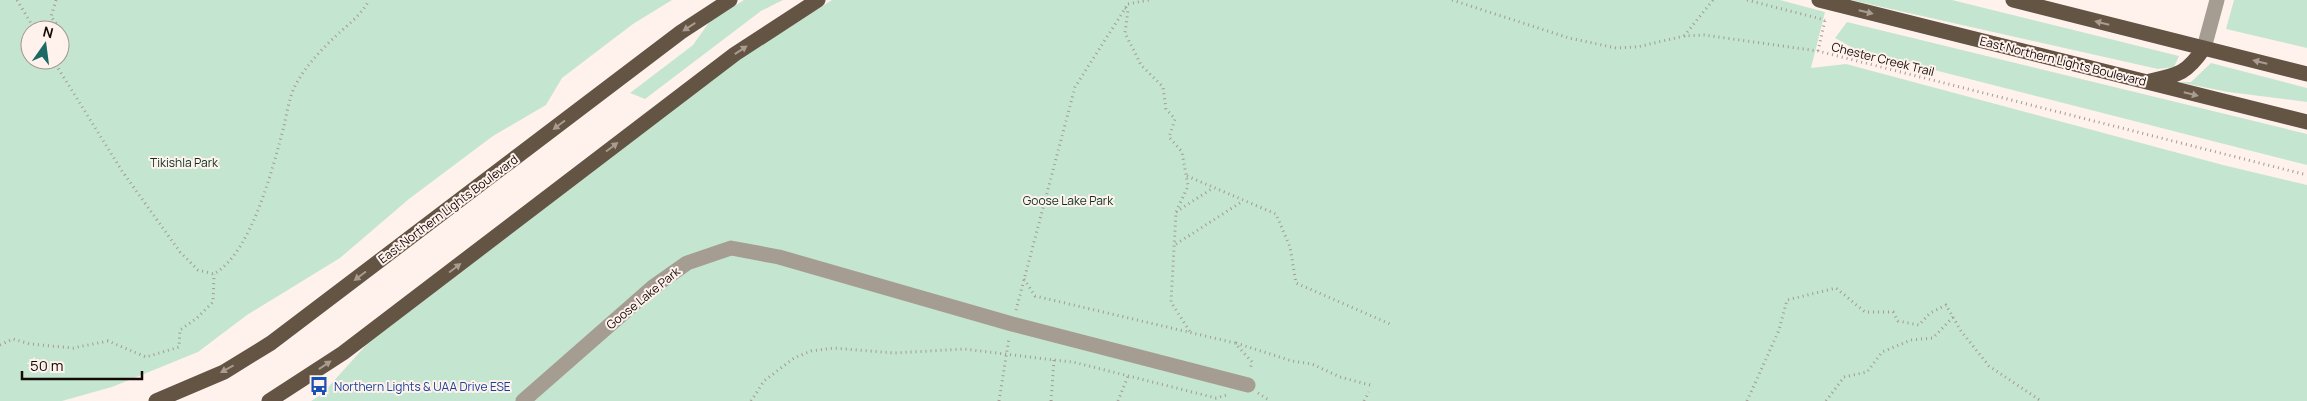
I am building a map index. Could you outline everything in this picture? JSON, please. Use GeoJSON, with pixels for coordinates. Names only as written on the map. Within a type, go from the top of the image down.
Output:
{"type":"FeatureCollection","features":[{"type":"Feature","properties":{"kind":"main road","name":"East Northern Lights Boulevard"},"geometry":{"type":"LineString","coordinates":[[166,399],[224,372],[271,343],[681,32],[730,0]]}},
{"type":"Feature","properties":{"kind":"main road"},"geometry":{"type":"LineString","coordinates":[[269,401],[343,353],[736,54],[818,0]]}},
{"type":"Feature","properties":{"kind":"main road","name":"East Northern Lights Boulevard"},"geometry":{"type":"LineString","coordinates":[[1819,0],[2307,122]]}},
{"type":"Feature","properties":{"kind":"main road"},"geometry":{"type":"LineString","coordinates":[[2013,0],[2307,74]]}},
{"type":"Feature","properties":{"kind":"main road"},"geometry":{"type":"LineString","coordinates":[[2144,82],[2181,74],[2193,64],[2204,48]]}},
{"type":"Feature","properties":{"kind":"street"},"geometry":{"type":"LineString","coordinates":[[2204,48],[2217,0]]}},
{"type":"Feature","properties":{"kind":"street","name":"Goose Lake Park"},"geometry":{"type":"LineString","coordinates":[[524,401],[653,287],[687,263],[731,248],[779,257],[1012,324],[1248,385]]}},
{"type":"Feature","properties":{"kind":"path"},"geometry":{"type":"LineString","coordinates":[[17,0],[29,20]]}},
{"type":"Feature","properties":{"kind":"path"},"geometry":{"type":"LineString","coordinates":[[53,20],[51,17],[56,0]]}},
{"type":"Feature","properties":{"kind":"path"},"geometry":{"type":"LineString","coordinates":[[60,70],[122,172],[180,252],[198,270],[214,274],[226,267],[250,225],[268,185],[294,88],[304,70],[326,45],[365,9],[370,0]]}},
{"type":"Feature","properties":{"kind":"path"},"geometry":{"type":"LineString","coordinates":[[1149,0],[1127,2],[1075,87],[1024,278],[1035,296],[1235,343],[1292,361],[1312,364],[1340,377],[1370,385]]}},
{"type":"Feature","properties":{"kind":"path","name":"Chester Creek Trail"},"geometry":{"type":"LineString","coordinates":[[1452,0],[1569,38],[1616,48],[1637,47],[1684,36],[1704,35],[1737,38],[1818,51],[2307,175]]}},
{"type":"Feature","properties":{"kind":"path"},"geometry":{"type":"LineString","coordinates":[[1684,36],[1713,0]]}},
{"type":"Feature","properties":{"kind":"path"},"geometry":{"type":"LineString","coordinates":[[1747,0],[1825,20],[1818,51]]}},
{"type":"Feature","properties":{"kind":"path"},"geometry":{"type":"LineString","coordinates":[[1125,8],[1128,10],[1125,33],[1141,65],[1163,88],[1166,109],[1175,119],[1169,137],[1182,152],[1188,186],[1176,212],[1176,244],[1171,302],[1190,332]]}},
{"type":"Feature","properties":{"kind":"path"},"geometry":{"type":"LineString","coordinates":[[1186,176],[1276,214],[1290,247],[1296,284],[1390,324]]}},
{"type":"Feature","properties":{"kind":"path"},"geometry":{"type":"LineString","coordinates":[[1176,212],[1214,188]]}},
{"type":"Feature","properties":{"kind":"path"},"geometry":{"type":"LineString","coordinates":[[1176,244],[1243,201]]}},
{"type":"Feature","properties":{"kind":"path"},"geometry":{"type":"LineString","coordinates":[[0,345],[13,339],[30,344],[73,348],[108,341],[146,357],[179,346],[180,330],[197,318],[213,302],[214,274]]}},
{"type":"Feature","properties":{"kind":"path"},"geometry":{"type":"LineString","coordinates":[[1747,401],[1779,330],[1787,300],[1836,288],[1865,312],[1893,312],[1898,321],[1919,325],[1930,313],[1946,305],[1989,366],[2041,401]]}},
{"type":"Feature","properties":{"kind":"path"},"geometry":{"type":"LineString","coordinates":[[1826,401],[1844,377],[1867,372],[1882,352],[1911,340],[1933,338],[1953,316]]}},
{"type":"Feature","properties":{"kind":"path"},"geometry":{"type":"LineString","coordinates":[[751,401],[764,381],[794,358],[811,351],[834,348],[894,354],[964,350],[1073,362],[1216,398],[1237,392],[1248,385],[1252,362],[1235,343]]}},
{"type":"Feature","properties":{"kind":"path"},"geometry":{"type":"LineString","coordinates":[[1051,401],[1054,360]]}},
{"type":"Feature","properties":{"kind":"path"},"geometry":{"type":"LineString","coordinates":[[1118,401],[1128,376]]}},
{"type":"Feature","properties":{"kind":"path"},"geometry":{"type":"LineString","coordinates":[[1364,401],[1369,392]]}},
{"type":"Feature","properties":{"kind":"green space","name":"Tikishla Park"},"geometry":{"type":"Polygon","coordinates":[[[0,0],[672,0],[633,24],[562,78],[546,105],[493,136],[409,199],[340,258],[247,315],[198,352],[112,387],[62,401],[0,401],[0,0]]]}},
{"type":"Feature","properties":{"kind":"green space"},"geometry":{"type":"Polygon","coordinates":[[[744,0],[783,0],[761,11],[645,99],[630,93],[693,45],[710,21],[744,0]]]}},
{"type":"Feature","properties":{"kind":"green space","name":"Goose Lake Park"},"geometry":{"type":"Polygon","coordinates":[[[832,0],[1780,0],[1825,12],[1811,68],[1846,64],[2223,165],[2307,185],[2307,401],[311,401],[322,394],[367,344],[738,60],[832,0]]]}},
{"type":"Feature","properties":{"kind":"green space"},"geometry":{"type":"Polygon","coordinates":[[[1851,0],[1952,0],[2179,56],[2174,67],[2158,69],[1851,0]]]}},
{"type":"Feature","properties":{"kind":"green space"},"geometry":{"type":"Polygon","coordinates":[[[2234,0],[2307,0],[2307,48],[2226,29],[2234,0]]]}},
{"type":"Feature","properties":{"kind":"green space"},"geometry":{"type":"Polygon","coordinates":[[[1847,22],[2307,134],[2307,165],[1856,50],[1835,38],[1847,22]]]}},
{"type":"Feature","properties":{"kind":"green space"},"geometry":{"type":"Polygon","coordinates":[[[2211,63],[2307,88],[2307,102],[2228,92],[2178,82],[2191,82],[2211,63]]]}},
{"type":"Feature","properties":{"kind":"place","name":"Northern Lights & UAA Drive ESE"},"geometry":{"type":"Point","coordinates":[319,386]}}]}
